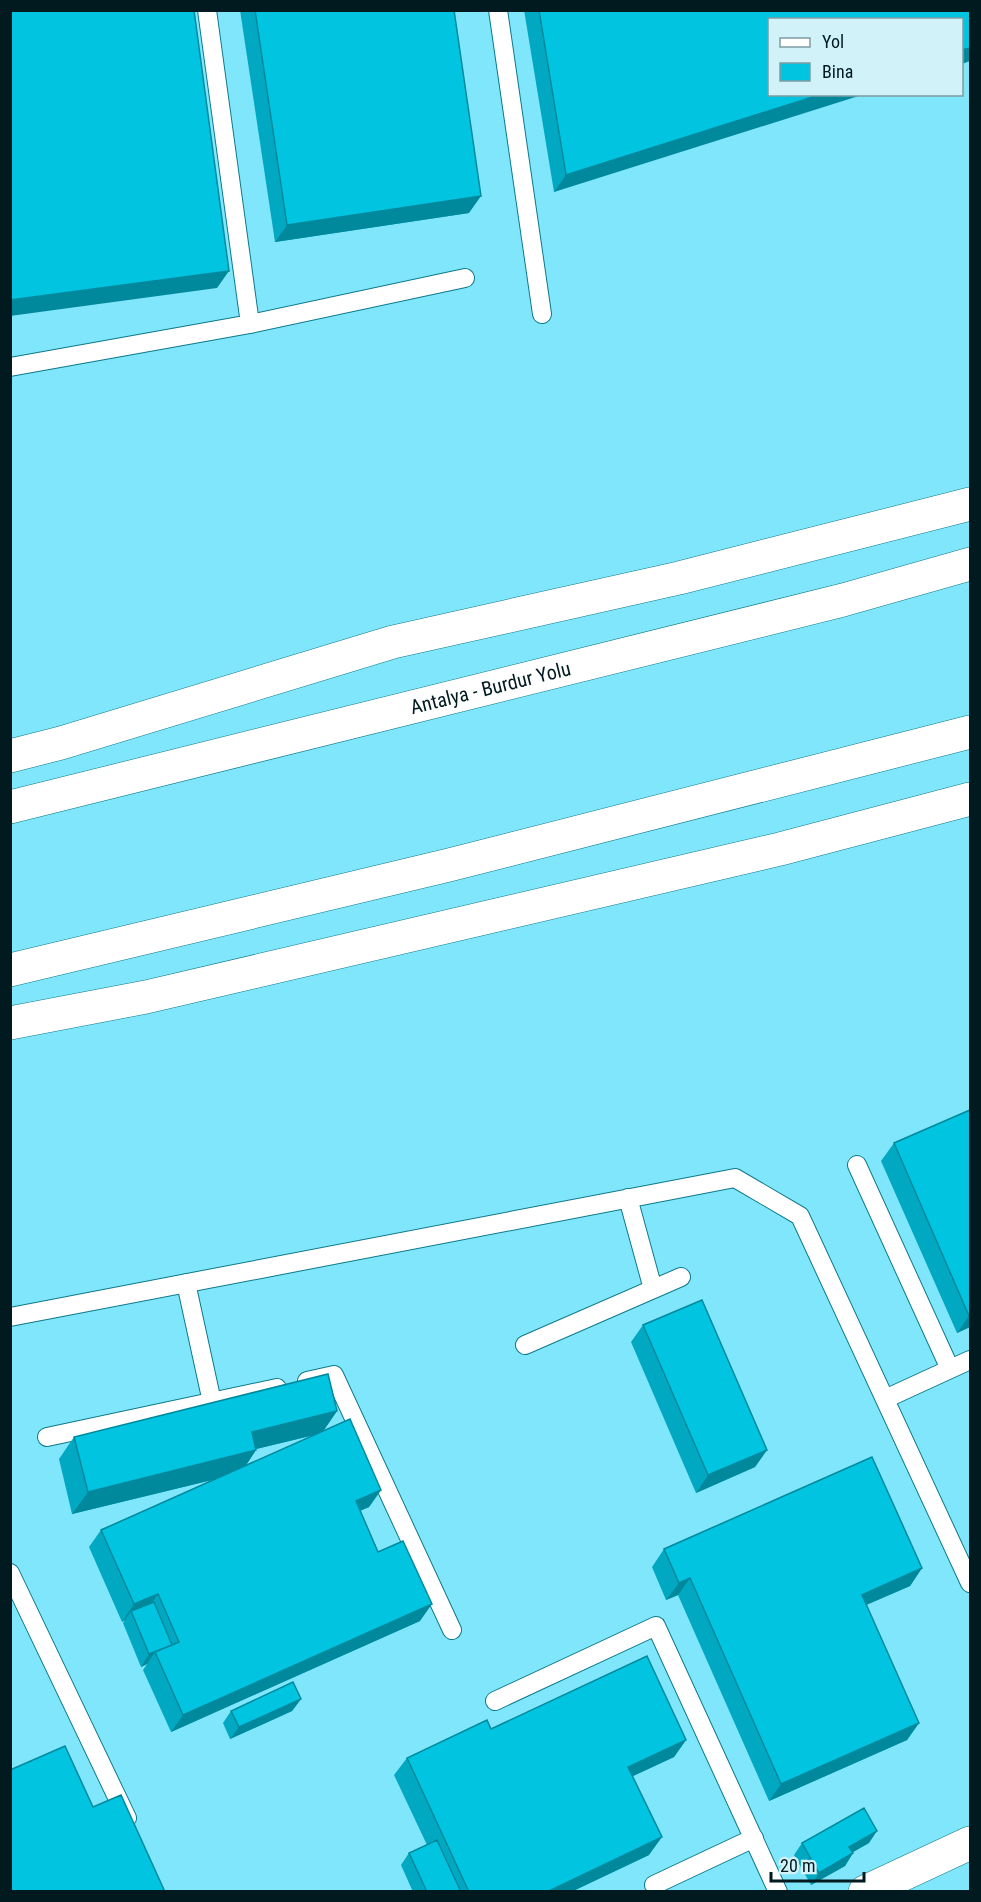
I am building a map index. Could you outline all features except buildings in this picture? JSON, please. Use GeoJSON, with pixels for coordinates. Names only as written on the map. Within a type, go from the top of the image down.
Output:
{"type":"FeatureCollection","features":[{"type":"Feature","properties":{"kind":"main road"},"geometry":{"type":"LineString","coordinates":[[10,756],[61,743],[393,642],[679,578],[970,504]]}},
{"type":"Feature","properties":{"kind":"main road","name":"Antalya - Burdur Yolu"},"geometry":{"type":"LineString","coordinates":[[10,807],[831,603],[970,564]]}},
{"type":"Feature","properties":{"kind":"main road"},"geometry":{"type":"LineString","coordinates":[[10,969],[449,865],[970,732]]}},
{"type":"Feature","properties":{"kind":"main road"},"geometry":{"type":"LineString","coordinates":[[10,1023],[146,998],[780,849],[970,799]]}},
{"type":"Feature","properties":{"kind":"main road"},"geometry":{"type":"LineString","coordinates":[[865,1892],[970,1843]]}},
{"type":"Feature","properties":{"kind":"lane"},"geometry":{"type":"LineString","coordinates":[[207,10],[250,324]]}},
{"type":"Feature","properties":{"kind":"lane"},"geometry":{"type":"LineString","coordinates":[[498,10],[542,314]]}},
{"type":"Feature","properties":{"kind":"lane"},"geometry":{"type":"LineString","coordinates":[[10,367],[250,324],[465,278]]}},
{"type":"Feature","properties":{"kind":"lane"},"geometry":{"type":"LineString","coordinates":[[857,1165],[950,1369]]}},
{"type":"Feature","properties":{"kind":"lane"},"geometry":{"type":"LineString","coordinates":[[10,1317],[735,1178],[800,1216],[970,1583]]}},
{"type":"Feature","properties":{"kind":"lane"},"geometry":{"type":"LineString","coordinates":[[628,1198],[653,1289]]}},
{"type":"Feature","properties":{"kind":"lane"},"geometry":{"type":"LineString","coordinates":[[525,1345],[681,1277]]}},
{"type":"Feature","properties":{"kind":"lane"},"geometry":{"type":"LineString","coordinates":[[186,1283],[212,1402]]}},
{"type":"Feature","properties":{"kind":"lane"},"geometry":{"type":"LineString","coordinates":[[885,1399],[970,1360]]}},
{"type":"Feature","properties":{"kind":"lane"},"geometry":{"type":"LineString","coordinates":[[47,1437],[334,1375],[452,1630]]}},
{"type":"Feature","properties":{"kind":"lane"},"geometry":{"type":"LineString","coordinates":[[10,1573],[136,1839]]}},
{"type":"Feature","properties":{"kind":"lane"},"geometry":{"type":"LineString","coordinates":[[495,1701],[656,1626],[778,1892]]}},
{"type":"Feature","properties":{"kind":"lane"},"geometry":{"type":"LineString","coordinates":[[654,1885],[754,1838]]}},
{"type":"Feature","properties":{"kind":"shaded area"},"geometry":{"type":"Polygon","coordinates":[[[11,11],[970,11],[970,1891],[11,1891],[11,11]]]}}]}
